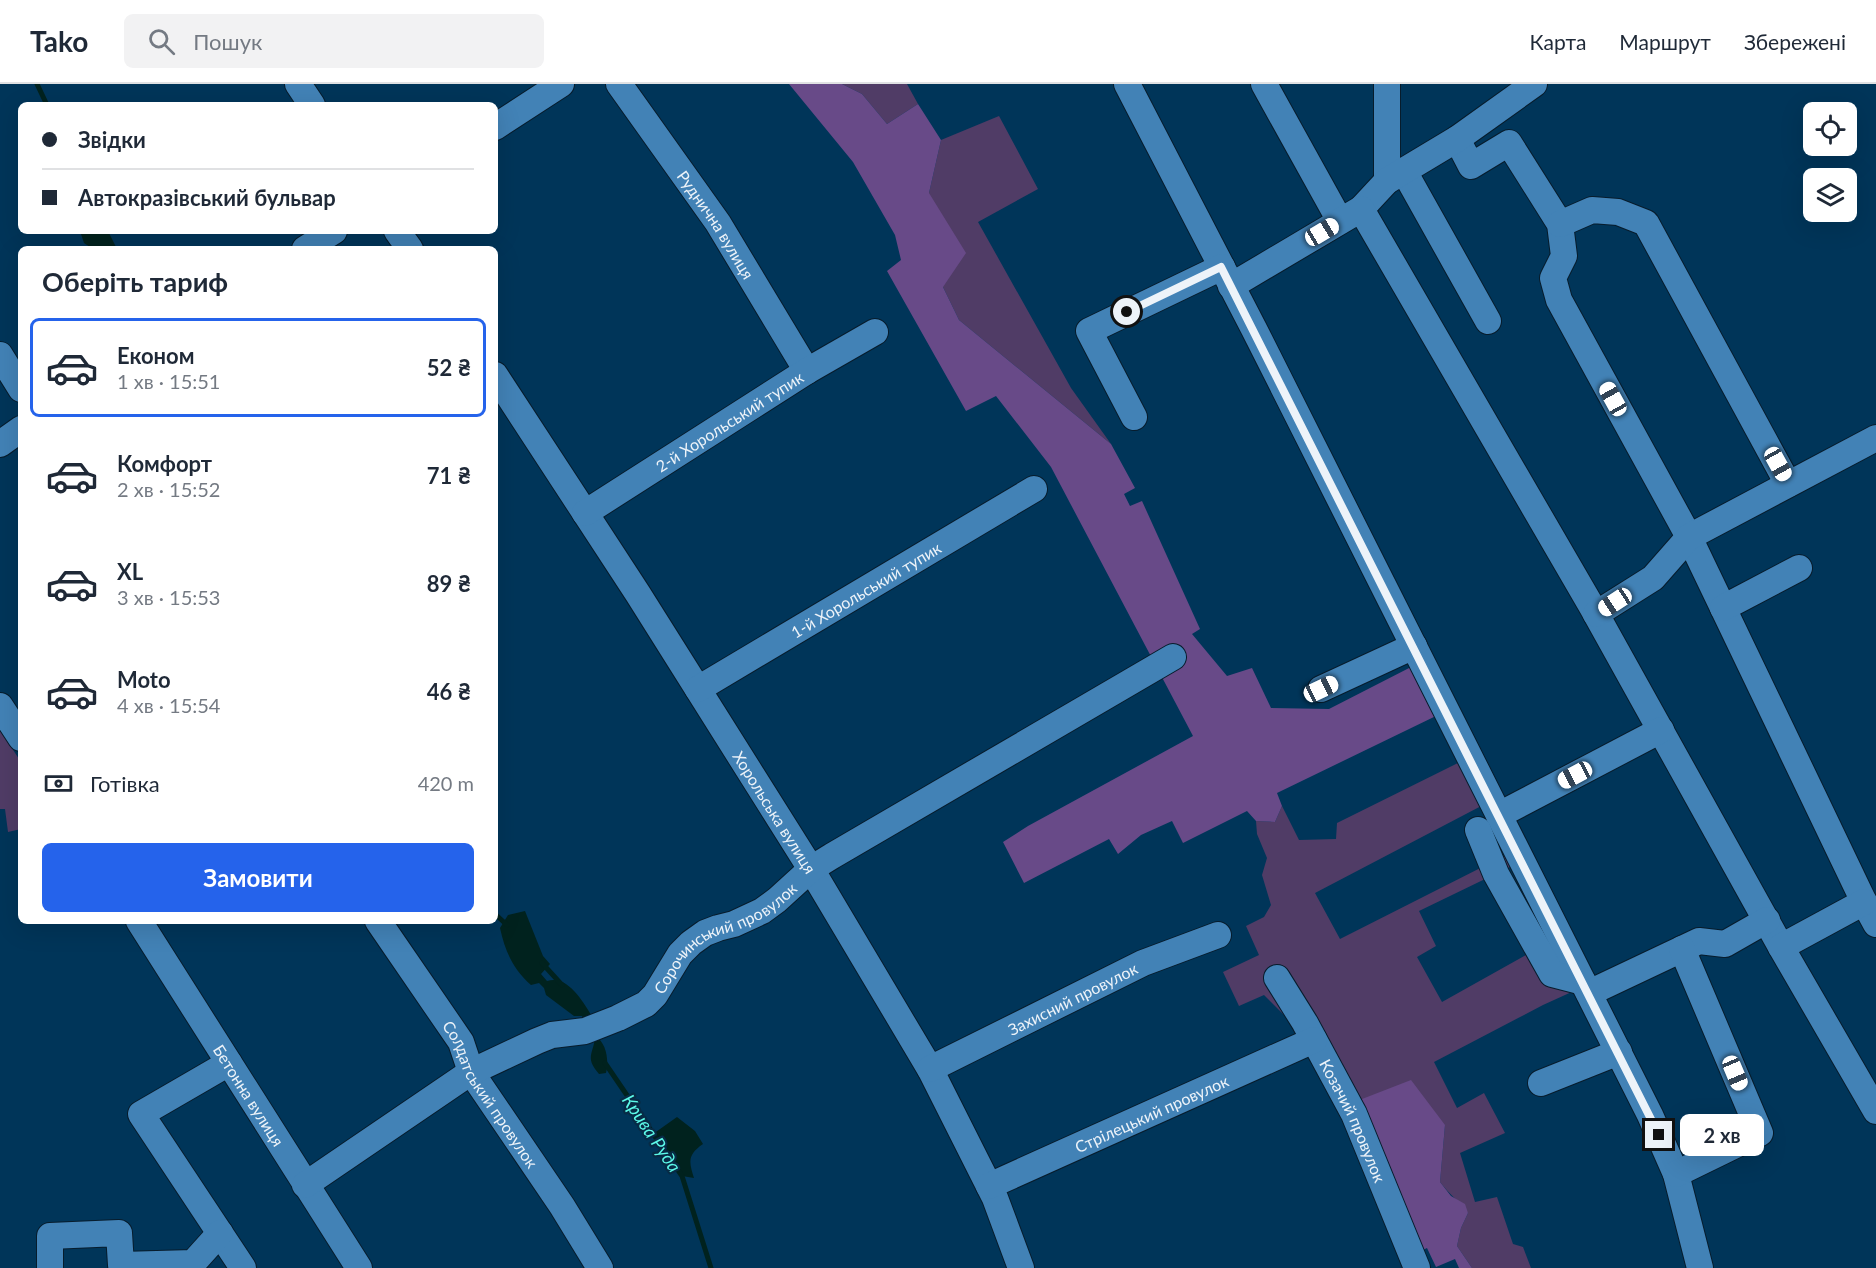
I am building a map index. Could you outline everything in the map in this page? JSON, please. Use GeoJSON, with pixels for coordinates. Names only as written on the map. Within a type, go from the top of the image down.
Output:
{"type":"FeatureCollection","features":[{"type":"Feature","properties":{"kind":"street"},"geometry":{"type":"LineString","coordinates":[[298,84],[310,102]]}},
{"type":"Feature","properties":{"kind":"street"},"geometry":{"type":"LineString","coordinates":[[498,126],[561,84]]}},
{"type":"Feature","properties":{"kind":"street","name":"Руднична вулиця"},"geometry":{"type":"LineString","coordinates":[[619,84],[718,223],[807,370]]}},
{"type":"Feature","properties":{"kind":"street"},"geometry":{"type":"LineString","coordinates":[[1127,84],[1650,1115],[1676,1174],[1700,1268]]}},
{"type":"Feature","properties":{"kind":"street"},"geometry":{"type":"LineString","coordinates":[[1264,84],[1351,215],[1596,614],[1781,946],[1875,1107]]}},
{"type":"Feature","properties":{"kind":"street"},"geometry":{"type":"LineString","coordinates":[[1134,417],[1089,331],[1226,276],[1351,215],[1395,176],[1457,139],[1534,84]]}},
{"type":"Feature","properties":{"kind":"street"},"geometry":{"type":"LineString","coordinates":[[1381,89],[1395,176],[1488,321]]}},
{"type":"Feature","properties":{"kind":"street"},"geometry":{"type":"LineString","coordinates":[[1457,139],[1471,166],[1509,143],[1560,224],[1564,256],[1553,278],[1559,300],[1689,537],[1876,924]]}},
{"type":"Feature","properties":{"kind":"street"},"geometry":{"type":"LineString","coordinates":[[1560,224],[1593,210],[1618,212],[1646,223],[1788,484]]}},
{"type":"Feature","properties":{"kind":"street"},"geometry":{"type":"LineString","coordinates":[[310,246],[329,234]]}},
{"type":"Feature","properties":{"kind":"street","name":"2-й Хорольський тупик"},"geometry":{"type":"LineString","coordinates":[[585,513],[807,370],[875,332]]}},
{"type":"Feature","properties":{"kind":"street"},"geometry":{"type":"LineString","coordinates":[[0,355],[18,384]]}},
{"type":"Feature","properties":{"kind":"street","name":"Хорольська вулиця"},"geometry":{"type":"LineString","coordinates":[[498,380],[811,869],[930,1069],[989,1186],[1022,1268]]}},
{"type":"Feature","properties":{"kind":"street"},"geometry":{"type":"LineString","coordinates":[[0,444],[18,431]]}},
{"type":"Feature","properties":{"kind":"street"},"geometry":{"type":"LineString","coordinates":[[1596,614],[1653,578],[1689,537],[1876,438]]}},
{"type":"Feature","properties":{"kind":"street","name":"1-й Хорольський тупик"},"geometry":{"type":"LineString","coordinates":[[698,689],[1034,489]]}},
{"type":"Feature","properties":{"kind":"street"},"geometry":{"type":"LineString","coordinates":[[1722,608],[1799,568]]}},
{"type":"Feature","properties":{"kind":"street"},"geometry":{"type":"LineString","coordinates":[[1321,689],[1414,646]]}},
{"type":"Feature","properties":{"kind":"street","name":"Сорочинський провулок"},"geometry":{"type":"LineString","coordinates":[[306,1185],[471,1072],[552,1035],[585,1031],[646,1004],[655,995],[680,954],[705,933],[734,924],[762,911],[811,869],[1173,657]]}},
{"type":"Feature","properties":{"kind":"street"},"geometry":{"type":"LineString","coordinates":[[0,706],[18,733]]}},
{"type":"Feature","properties":{"kind":"street"},"geometry":{"type":"LineString","coordinates":[[1499,815],[1661,730]]}},
{"type":"Feature","properties":{"kind":"street"},"geometry":{"type":"LineString","coordinates":[[1478,830],[1496,874],[1552,974],[1586,988],[1699,940],[1725,944],[1767,920]]}},
{"type":"Feature","properties":{"kind":"street"},"geometry":{"type":"LineString","coordinates":[[1781,946],[1864,902]]}},
{"type":"Feature","properties":{"kind":"street","name":"Бетонна вулиця"},"geometry":{"type":"LineString","coordinates":[[141,924],[359,1268]]}},
{"type":"Feature","properties":{"kind":"street","name":"Солдатський провулок"},"geometry":{"type":"LineString","coordinates":[[380,924],[461,1042],[471,1072],[562,1206],[600,1268]]}},
{"type":"Feature","properties":{"kind":"street","name":"Захисний провулок"},"geometry":{"type":"LineString","coordinates":[[930,1069],[1143,963],[1218,935]]}},
{"type":"Feature","properties":{"kind":"street"},"geometry":{"type":"LineString","coordinates":[[1676,1174],[1760,1133],[1682,948]]}},
{"type":"Feature","properties":{"kind":"street","name":"Козачий провулок"},"geometry":{"type":"LineString","coordinates":[[1277,978],[1354,1114],[1414,1267]]}},
{"type":"Feature","properties":{"kind":"street","name":"Стрілецький провулок"},"geometry":{"type":"LineString","coordinates":[[989,1186],[1314,1040]]}},
{"type":"Feature","properties":{"kind":"street"},"geometry":{"type":"LineString","coordinates":[[1541,1083],[1618,1052]]}},
{"type":"Feature","properties":{"kind":"street"},"geometry":{"type":"LineString","coordinates":[[229,1063],[141,1114],[243,1268]]}},
{"type":"Feature","properties":{"kind":"street"},"geometry":{"type":"LineString","coordinates":[[50,1268],[50,1236],[119,1233],[121,1265],[192,1263],[220,1233]]}},
{"type":"Feature","properties":{"kind":"shaded area"},"geometry":{"type":"Polygon","coordinates":[[[789,84],[842,84],[862,94],[887,124],[918,104],[941,140],[929,193],[966,253],[943,287],[959,320],[1111,444],[1135,488],[1124,494],[1130,506],[1142,501],[1200,629],[1192,634],[1227,676],[1252,668],[1271,708],[1329,709],[1413,666],[1438,715],[1277,793],[1282,806],[1275,822],[1256,821],[1247,811],[1183,843],[1172,821],[1141,835],[1118,854],[1109,839],[1024,883],[1003,842],[1193,736],[1051,467],[996,396],[966,411],[887,271],[901,260],[895,235],[853,162],[789,84]]]}},
{"type":"Feature","properties":{"kind":"shaded area"},"geometry":{"type":"Polygon","coordinates":[[[842,84],[907,84],[918,104],[887,124],[862,94],[842,84]]]}},
{"type":"Feature","properties":{"kind":"shaded area"},"geometry":{"type":"Polygon","coordinates":[[[999,116],[1038,189],[978,222],[1071,388],[1111,444],[959,320],[943,287],[929,193],[941,140],[999,116]]]}},
{"type":"Feature","properties":{"kind":"shaded area"},"geometry":{"type":"Polygon","coordinates":[[[81,234],[110,234],[116,246],[88,246],[84,243],[81,234]]]}},
{"type":"Feature","properties":{"kind":"shaded area"},"geometry":{"type":"Polygon","coordinates":[[[0,730],[18,757],[18,830],[8,832],[5,809],[0,809],[0,730]]]}},
{"type":"Feature","properties":{"kind":"shaded area"},"geometry":{"type":"Polygon","coordinates":[[[1462,761],[1485,804],[1315,893],[1340,939],[1508,854],[1514,865],[1419,911],[1436,946],[1417,957],[1442,1002],[1549,942],[1576,990],[1434,1062],[1457,1108],[1484,1093],[1505,1133],[1460,1153],[1475,1202],[1497,1197],[1513,1244],[1523,1247],[1531,1268],[1472,1268],[1457,1246],[1461,1228],[1468,1213],[1440,1182],[1445,1125],[1344,1106],[1298,1029],[1264,995],[1239,1006],[1223,972],[1259,955],[1246,926],[1264,917],[1271,905],[1262,875],[1267,858],[1257,834],[1256,821],[1275,822],[1282,806],[1299,840],[1336,839],[1337,823],[1462,761]]]}},
{"type":"Feature","properties":{"kind":"shaded area"},"geometry":{"type":"Polygon","coordinates":[[[525,911],[543,956],[550,964],[541,974],[547,981],[562,982],[575,991],[593,1018],[585,1022],[582,1016],[574,1016],[546,995],[539,983],[531,985],[515,966],[507,952],[500,928],[508,915],[525,911]]]}},
{"type":"Feature","properties":{"kind":"shaded area"},"geometry":{"type":"Polygon","coordinates":[[[595,1036],[602,1043],[606,1053],[606,1073],[599,1074],[592,1063],[591,1055],[595,1036]]]}},
{"type":"Feature","properties":{"kind":"shaded area"},"geometry":{"type":"Polygon","coordinates":[[[1411,1080],[1445,1125],[1440,1182],[1451,1196],[1465,1204],[1468,1213],[1461,1228],[1457,1246],[1472,1268],[1459,1268],[1455,1259],[1436,1267],[1427,1248],[1404,1259],[1344,1106],[1411,1080]]]}},
{"type":"Feature","properties":{"kind":"shaded area"},"geometry":{"type":"Polygon","coordinates":[[[677,1117],[695,1131],[703,1144],[692,1155],[691,1167],[694,1178],[682,1176],[653,1134],[677,1117]]]}},
{"type":"Feature","properties":{"kind":"waterway","name":"Крива Руда"},"geometry":{"type":"LineString","coordinates":[[37,84],[46,102]]}},
{"type":"Feature","properties":{"kind":"waterway","name":"Крива Руда"},"geometry":{"type":"LineString","coordinates":[[498,917],[507,925]]}},
{"type":"Feature","properties":{"kind":"waterway","name":"Крива Руда"},"geometry":{"type":"LineString","coordinates":[[542,963],[562,985]]}},
{"type":"Feature","properties":{"kind":"waterway","name":"Крива Руда"},"geometry":{"type":"LineString","coordinates":[[605,1063],[682,1176],[711,1268]]}},
{"type":"Feature","properties":{"kind":"route"},"geometry":{"type":"LineString","coordinates":[[1127,312],[1221,267],[1659,1135]]}}]}
